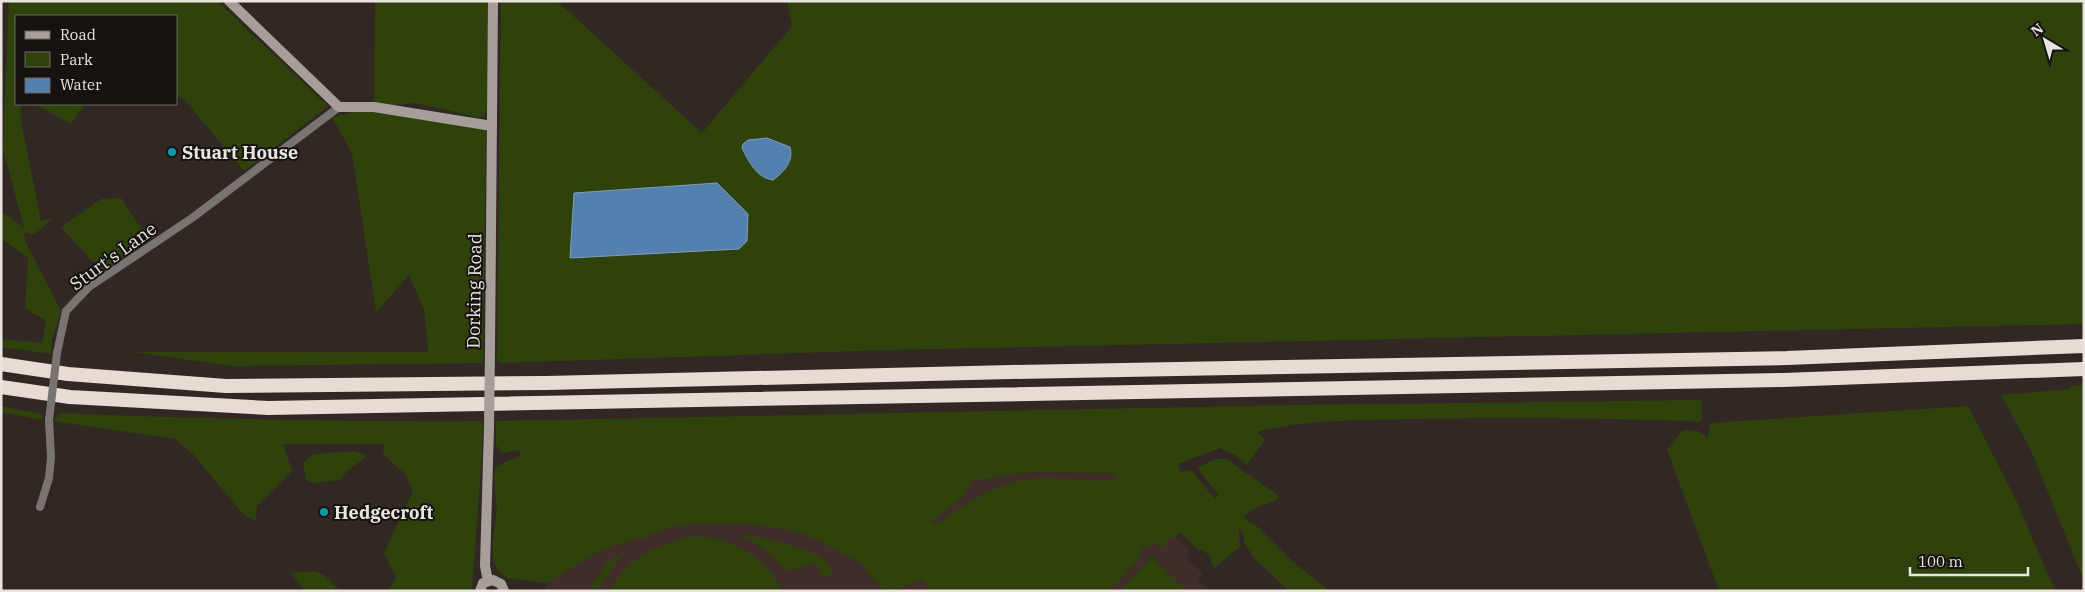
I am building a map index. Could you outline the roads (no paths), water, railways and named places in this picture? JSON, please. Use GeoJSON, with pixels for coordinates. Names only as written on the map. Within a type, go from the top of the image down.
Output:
{"type":"FeatureCollection","features":[{"type":"Feature","properties":{"kind":"highway"},"geometry":{"type":"LineString","coordinates":[[1,364],[68,374],[226,386],[546,383],[1021,371],[1777,358],[2084,346]]}},
{"type":"Feature","properties":{"kind":"highway"},"geometry":{"type":"LineString","coordinates":[[1,387],[70,397],[268,408],[1784,380],[2084,369]]}},
{"type":"Feature","properties":{"kind":"main road"},"geometry":{"type":"LineString","coordinates":[[228,1],[339,107],[374,107],[492,126]]}},
{"type":"Feature","properties":{"kind":"main road","name":"Dorking Road"},"geometry":{"type":"LineString","coordinates":[[488,581],[485,566],[489,427],[493,1]]}},
{"type":"Feature","properties":{"kind":"main road"},"geometry":{"type":"LineString","coordinates":[[480,591],[483,583],[488,581],[497,582],[504,591]]}},
{"type":"Feature","properties":{"kind":"street","name":"Sturt's Lane"},"geometry":{"type":"LineString","coordinates":[[40,507],[49,478],[48,420],[57,353],[66,311],[89,287],[192,218],[339,107]]}},
{"type":"Feature","properties":{"kind":"water"},"geometry":{"type":"Polygon","coordinates":[[[767,138],[790,147],[791,152],[787,166],[773,180],[767,179],[758,173],[742,148],[743,144],[748,140],[767,138]]]}},
{"type":"Feature","properties":{"kind":"water"},"geometry":{"type":"Polygon","coordinates":[[[717,183],[748,214],[747,241],[739,249],[570,258],[574,193],[717,183]]]}},
{"type":"Feature","properties":{"kind":"place","name":"Stuart House"},"geometry":{"type":"Point","coordinates":[172,152]}},
{"type":"Feature","properties":{"kind":"place","name":"Hedgecroft"},"geometry":{"type":"Point","coordinates":[324,512]}}]}
